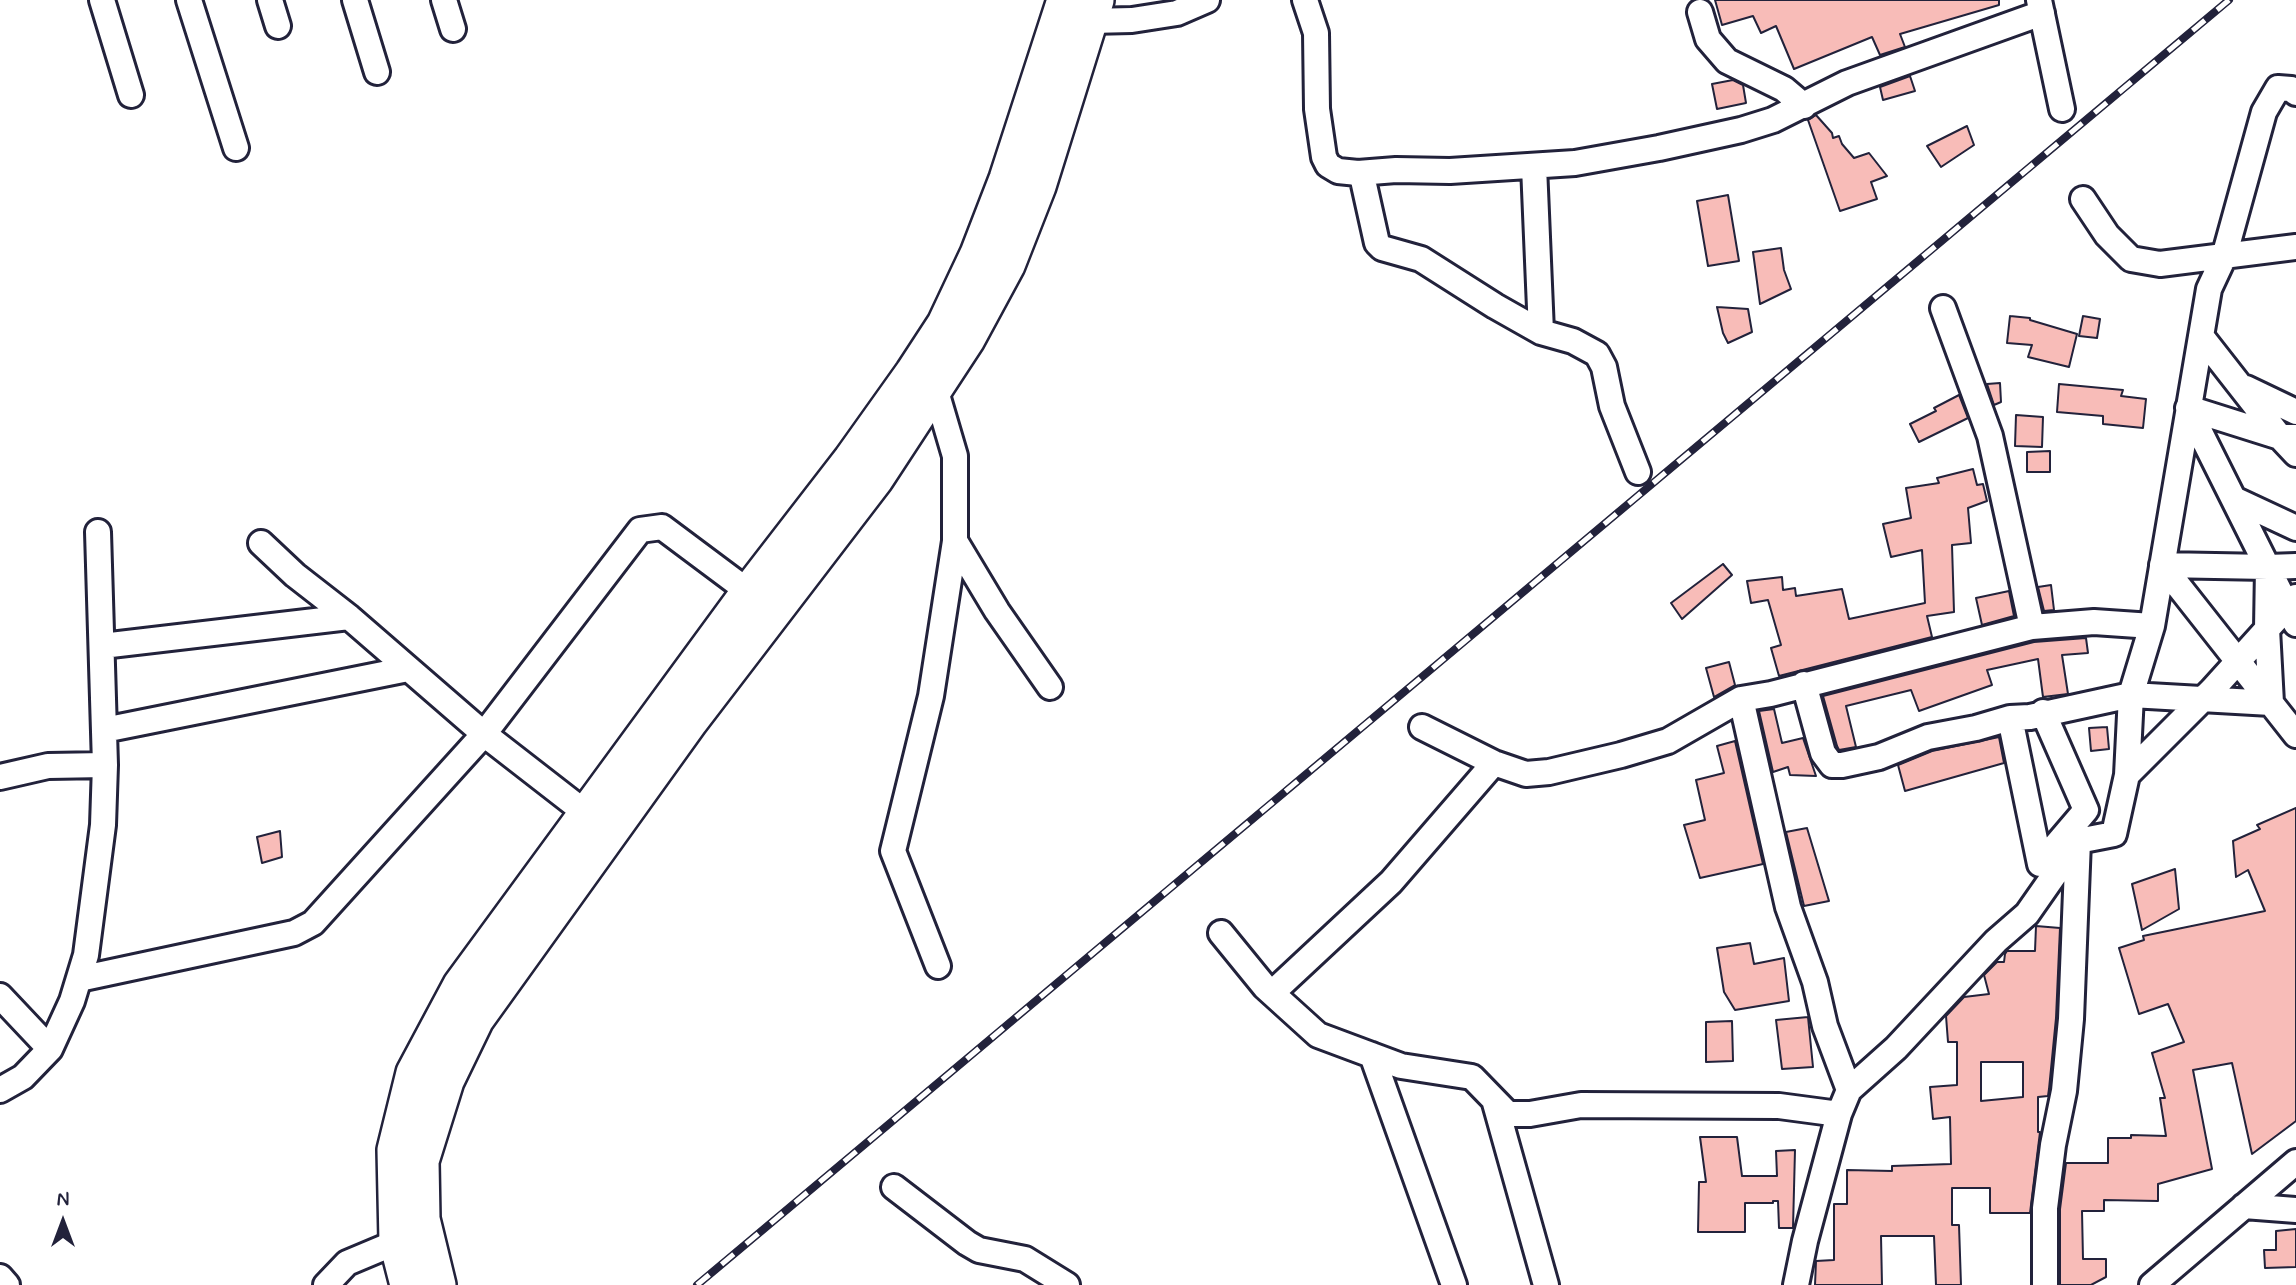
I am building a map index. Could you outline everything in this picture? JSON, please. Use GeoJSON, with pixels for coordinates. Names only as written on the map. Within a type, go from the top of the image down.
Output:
{"type":"FeatureCollection","features":[{"type":"Feature","properties":{"kind":"main road"},"geometry":{"type":"LineString","coordinates":[[438,1285],[422,1219],[421,1161],[446,1081],[476,1019],[690,721],[876,478],[967,339],[1007,265],[1038,186],[1084,7]]}},
{"type":"Feature","properties":{"kind":"main road"},"geometry":{"type":"LineString","coordinates":[[408,1285],[397,1242],[395,1150],[414,1073],[461,985],[749,592],[859,449],[945,324],[978,254],[1007,179],[1084,7]]}},
{"type":"Feature","properties":{"kind":"street"},"geometry":{"type":"LineString","coordinates":[[102,0],[131,94]]}},
{"type":"Feature","properties":{"kind":"street"},"geometry":{"type":"LineString","coordinates":[[189,0],[236,148]]}},
{"type":"Feature","properties":{"kind":"street"},"geometry":{"type":"LineString","coordinates":[[270,0],[278,26]]}},
{"type":"Feature","properties":{"kind":"street"},"geometry":{"type":"LineString","coordinates":[[355,0],[377,72]]}},
{"type":"Feature","properties":{"kind":"street"},"geometry":{"type":"LineString","coordinates":[[444,0],[453,29]]}},
{"type":"Feature","properties":{"kind":"street"},"geometry":{"type":"LineString","coordinates":[[1084,7],[1132,20],[1177,13],[1207,0]]}},
{"type":"Feature","properties":{"kind":"street"},"geometry":{"type":"LineString","coordinates":[[1305,0],[1316,33],[1317,109],[1324,157],[1328,165],[1338,170],[1358,173],[1396,170],[1450,171],[1575,163],[1683,143],[1773,120],[1847,83],[2041,6],[2062,109]]}},
{"type":"Feature","properties":{"kind":"street"},"geometry":{"type":"LineString","coordinates":[[1700,12],[1708,39],[1727,61],[1784,89],[1804,106]]}},
{"type":"Feature","properties":{"kind":"street"},"geometry":{"type":"LineString","coordinates":[[1796,1285],[1839,1114],[1849,1090],[1896,1048],[2026,914],[2078,841],[2114,834],[2127,775],[2131,695],[2152,626],[2209,289],[2224,257],[2264,112],[2278,88],[2291,89],[2296,93]]}},
{"type":"Feature","properties":{"kind":"street"},"geometry":{"type":"LineString","coordinates":[[1534,166],[1541,332]]}},
{"type":"Feature","properties":{"kind":"street"},"geometry":{"type":"LineString","coordinates":[[1358,173],[1366,188],[1377,243],[1382,248],[1421,259],[1541,332],[1573,341],[1597,354],[1604,367],[1612,406],[1638,472]]}},
{"type":"Feature","properties":{"kind":"street"},"geometry":{"type":"LineString","coordinates":[[2082,199],[2107,235],[2131,258],[2160,264],[2296,247]]}},
{"type":"Feature","properties":{"kind":"street"},"geometry":{"type":"LineString","coordinates":[[1942,308],[1990,436],[2032,627]]}},
{"type":"Feature","properties":{"kind":"street"},"geometry":{"type":"LineString","coordinates":[[2201,336],[2239,385],[2291,443]]}},
{"type":"Feature","properties":{"kind":"street"},"geometry":{"type":"LineString","coordinates":[[2239,385],[2296,412]]}},
{"type":"Feature","properties":{"kind":"street"},"geometry":{"type":"LineString","coordinates":[[935,388],[955,456],[955,541],[931,696],[893,851],[938,966]]}},
{"type":"Feature","properties":{"kind":"street"},"geometry":{"type":"LineString","coordinates":[[2188,408],[2291,443]]}},
{"type":"Feature","properties":{"kind":"street"},"geometry":{"type":"LineString","coordinates":[[2127,775],[2202,700],[2267,629],[2293,610],[2268,568],[2188,408]]}},
{"type":"Feature","properties":{"kind":"street"},"geometry":{"type":"LineString","coordinates":[[2234,499],[2296,528]]}},
{"type":"Feature","properties":{"kind":"street"},"geometry":{"type":"LineString","coordinates":[[79,979],[295,933],[313,923],[484,734],[640,530],[662,527],[749,592]]}},
{"type":"Feature","properties":{"kind":"street"},"geometry":{"type":"LineString","coordinates":[[0,1090],[23,1077],[50,1049],[72,1001],[86,955],[103,825],[104,730],[98,532]]}},
{"type":"Feature","properties":{"kind":"street"},"geometry":{"type":"LineString","coordinates":[[955,541],[997,611],[1050,687]]}},
{"type":"Feature","properties":{"kind":"street"},"geometry":{"type":"LineString","coordinates":[[261,543],[295,575],[349,617],[484,734],[587,814]]}},
{"type":"Feature","properties":{"kind":"street"},"geometry":{"type":"LineString","coordinates":[[2162,565],[2268,568],[2296,566]]}},
{"type":"Feature","properties":{"kind":"street"},"geometry":{"type":"LineString","coordinates":[[2162,565],[2296,735]]}},
{"type":"Feature","properties":{"kind":"street"},"geometry":{"type":"LineString","coordinates":[[2268,568],[2267,629],[2271,703]]}},
{"type":"Feature","properties":{"kind":"street"},"geometry":{"type":"LineString","coordinates":[[102,646],[349,617]]}},
{"type":"Feature","properties":{"kind":"street"},"geometry":{"type":"LineString","coordinates":[[1422,727],[1494,763],[1526,774],[1549,772],[1668,741],[1741,699],[2032,627],[2094,622],[2152,626]]}},
{"type":"Feature","properties":{"kind":"street"},"geometry":{"type":"LineString","coordinates":[[104,730],[408,669]]}},
{"type":"Feature","properties":{"kind":"street"},"geometry":{"type":"LineString","coordinates":[[1804,684],[1823,753],[1832,765],[1879,757],[1928,737],[2131,695],[2271,703]]}},
{"type":"Feature","properties":{"kind":"street"},"geometry":{"type":"LineString","coordinates":[[1741,699],[1787,907],[1815,982],[1825,1026],[1849,1090]]}},
{"type":"Feature","properties":{"kind":"street"},"geometry":{"type":"LineString","coordinates":[[2010,718],[2040,864],[2086,810],[2043,712]]}},
{"type":"Feature","properties":{"kind":"street"},"geometry":{"type":"LineString","coordinates":[[1272,993],[1391,882],[1494,763]]}},
{"type":"Feature","properties":{"kind":"street"},"geometry":{"type":"LineString","coordinates":[[0,777],[48,766],[104,765]]}},
{"type":"Feature","properties":{"kind":"street"},"geometry":{"type":"LineString","coordinates":[[2045,1285],[2045,1208],[2053,1145],[2064,1091],[2071,1019],[2078,841]]}},
{"type":"Feature","properties":{"kind":"street"},"geometry":{"type":"LineString","coordinates":[[1221,933],[1272,993],[1318,1035],[1401,1066],[1472,1077],[1508,1114],[1530,1114],[1594,1105],[1779,1106],[1839,1114]]}},
{"type":"Feature","properties":{"kind":"street"},"geometry":{"type":"LineString","coordinates":[[0,996],[50,1049]]}},
{"type":"Feature","properties":{"kind":"street"},"geometry":{"type":"LineString","coordinates":[[1373,1055],[1454,1285]]}},
{"type":"Feature","properties":{"kind":"street"},"geometry":{"type":"LineString","coordinates":[[1495,1103],[1546,1285]]}},
{"type":"Feature","properties":{"kind":"street"},"geometry":{"type":"LineString","coordinates":[[2152,1285],[2296,1161]]}},
{"type":"Feature","properties":{"kind":"street"},"geometry":{"type":"LineString","coordinates":[[894,1186],[979,1250],[1025,1259],[1067,1285]]}},
{"type":"Feature","properties":{"kind":"street"},"geometry":{"type":"LineString","coordinates":[[2244,1206],[2296,1210]]}},
{"type":"Feature","properties":{"kind":"street"},"geometry":{"type":"LineString","coordinates":[[326,1285],[347,1263],[397,1242]]}},
{"type":"Feature","properties":{"kind":"street"},"geometry":{"type":"LineString","coordinates":[[0,1277],[6,1285]]}},
{"type":"Feature","properties":{"kind":"building"},"geometry":{"type":"Polygon","coordinates":[[[1715,0],[1999,0],[1999,5],[1900,34],[1905,47],[1880,55],[1872,37],[1794,69],[1776,26],[1761,33],[1753,16],[1722,25],[1715,0]]]}},
{"type":"Feature","properties":{"kind":"building"},"geometry":{"type":"Polygon","coordinates":[[[1910,76],[1915,91],[1883,100],[1880,87],[1910,76]]]}},
{"type":"Feature","properties":{"kind":"building"},"geometry":{"type":"Polygon","coordinates":[[[1733,80],[1743,85],[1746,103],[1717,109],[1712,84],[1733,80]]]}},
{"type":"Feature","properties":{"kind":"building"},"geometry":{"type":"Polygon","coordinates":[[[1816,115],[1832,133],[1833,138],[1839,136],[1854,158],[1869,153],[1887,176],[1871,182],[1877,199],[1840,211],[1808,120],[1816,115]]]}},
{"type":"Feature","properties":{"kind":"building"},"geometry":{"type":"Polygon","coordinates":[[[1967,126],[1974,145],[1941,167],[1927,146],[1967,126]]]}},
{"type":"Feature","properties":{"kind":"building"},"geometry":{"type":"Polygon","coordinates":[[[1728,195],[1739,261],[1708,266],[1697,201],[1728,195]]]}},
{"type":"Feature","properties":{"kind":"building"},"geometry":{"type":"Polygon","coordinates":[[[1781,248],[1784,270],[1791,289],[1760,304],[1753,252],[1781,248]]]}},
{"type":"Feature","properties":{"kind":"building"},"geometry":{"type":"Polygon","coordinates":[[[1717,307],[1748,309],[1752,332],[1728,343],[1717,307]]]}},
{"type":"Feature","properties":{"kind":"building"},"geometry":{"type":"Polygon","coordinates":[[[2010,316],[2030,318],[2077,334],[2069,367],[2028,357],[2032,345],[2007,343],[2010,316]]]}},
{"type":"Feature","properties":{"kind":"building"},"geometry":{"type":"Polygon","coordinates":[[[2083,316],[2100,319],[2097,338],[2079,336],[2083,316]]]}},
{"type":"Feature","properties":{"kind":"building"},"geometry":{"type":"Polygon","coordinates":[[[2000,383],[2001,402],[1994,405],[1987,384],[2000,383]]]}},
{"type":"Feature","properties":{"kind":"building"},"geometry":{"type":"Polygon","coordinates":[[[2059,384],[2123,390],[2121,396],[2146,399],[2143,428],[2103,424],[2103,416],[2057,412],[2059,384]]]}},
{"type":"Feature","properties":{"kind":"building"},"geometry":{"type":"Polygon","coordinates":[[[1959,395],[1968,418],[1919,442],[1910,424],[1959,395]]]}},
{"type":"Feature","properties":{"kind":"building"},"geometry":{"type":"Polygon","coordinates":[[[2016,415],[2043,417],[2042,447],[2015,446],[2016,415]]]}},
{"type":"Feature","properties":{"kind":"building"},"geometry":{"type":"Polygon","coordinates":[[[2050,451],[2050,472],[2027,472],[2027,452],[2050,451]]]}},
{"type":"Feature","properties":{"kind":"building"},"geometry":{"type":"Polygon","coordinates":[[[1973,469],[1977,485],[1983,484],[1987,501],[1968,508],[1971,543],[1952,545],[1954,612],[1927,616],[1932,637],[1779,676],[1771,648],[1781,645],[1768,600],[1751,603],[1747,581],[1782,577],[1783,590],[1795,588],[1796,596],[1842,589],[1849,619],[1925,603],[1922,550],[1891,557],[1883,524],[1911,518],[1906,488],[1939,483],[1937,478],[1973,469]]]}},
{"type":"Feature","properties":{"kind":"building"},"geometry":{"type":"Polygon","coordinates":[[[1723,564],[1732,575],[1682,619],[1671,603],[1723,564]]]}},
{"type":"Feature","properties":{"kind":"building"},"geometry":{"type":"Polygon","coordinates":[[[2051,585],[2054,610],[2044,611],[2038,587],[2051,585]]]}},
{"type":"Feature","properties":{"kind":"building"},"geometry":{"type":"Polygon","coordinates":[[[2009,591],[2014,616],[1982,625],[1976,598],[2009,591]]]}},
{"type":"Feature","properties":{"kind":"building"},"geometry":{"type":"Polygon","coordinates":[[[2086,638],[2088,653],[2062,655],[2068,694],[2043,697],[2038,659],[1987,670],[1992,685],[1919,711],[1911,690],[1846,706],[1856,747],[1839,750],[1837,746],[1823,696],[2034,642],[2086,638]]]}},
{"type":"Feature","properties":{"kind":"building"},"geometry":{"type":"Polygon","coordinates":[[[1729,662],[1735,685],[1714,697],[1706,668],[1729,662]]]}},
{"type":"Feature","properties":{"kind":"building"},"geometry":{"type":"Polygon","coordinates":[[[1774,709],[1782,743],[1803,738],[1816,776],[1790,775],[1788,767],[1773,772],[1759,711],[1774,709]]]}},
{"type":"Feature","properties":{"kind":"building"},"geometry":{"type":"Polygon","coordinates":[[[2107,727],[2109,749],[2091,751],[2089,728],[2107,727]]]}},
{"type":"Feature","properties":{"kind":"building"},"geometry":{"type":"Polygon","coordinates":[[[1999,737],[2004,763],[1905,791],[1898,765],[1932,751],[1999,737]]]}},
{"type":"Feature","properties":{"kind":"building"},"geometry":{"type":"Polygon","coordinates":[[[1735,741],[1763,864],[1700,878],[1684,825],[1705,820],[1696,780],[1724,773],[1717,746],[1735,741]]]}},
{"type":"Feature","properties":{"kind":"building"},"geometry":{"type":"Polygon","coordinates":[[[2296,808],[2296,1121],[2252,1154],[2232,1063],[2193,1070],[2212,1169],[2158,1184],[2158,1201],[2104,1200],[2104,1211],[2082,1211],[2083,1259],[2106,1259],[2106,1277],[2091,1285],[2060,1285],[2060,1209],[2066,1163],[2108,1163],[2108,1138],[2131,1138],[2131,1135],[2166,1136],[2160,1098],[2165,1098],[2152,1053],[2184,1042],[2168,1004],[2139,1014],[2119,948],[2144,940],[2143,936],[2265,911],[2248,870],[2236,877],[2233,841],[2260,829],[2257,825],[2296,808]]]}},
{"type":"Feature","properties":{"kind":"building"},"geometry":{"type":"Polygon","coordinates":[[[1807,828],[1829,901],[1804,906],[1786,832],[1807,828]]]}},
{"type":"Feature","properties":{"kind":"building"},"geometry":{"type":"Polygon","coordinates":[[[280,831],[282,857],[262,863],[257,837],[280,831]]]}},
{"type":"Feature","properties":{"kind":"building"},"geometry":{"type":"Polygon","coordinates":[[[2175,869],[2179,909],[2142,930],[2132,884],[2175,869]]]}},
{"type":"Feature","properties":{"kind":"building"},"geometry":{"type":"Polygon","coordinates":[[[2036,926],[2060,928],[2056,1018],[2049,1089],[2048,1096],[2038,1097],[2040,1132],[2030,1213],[1990,1213],[1990,1188],[1952,1188],[1952,1225],[1959,1225],[1961,1285],[1936,1285],[1934,1236],[1881,1236],[1882,1285],[1815,1285],[1816,1261],[1834,1260],[1834,1204],[1847,1204],[1847,1170],[1892,1171],[1892,1166],[1951,1164],[1950,1117],[1933,1119],[1930,1087],[1957,1085],[1957,1042],[1948,1042],[1946,1016],[1964,997],[1989,994],[1984,975],[1997,962],[2004,962],[2007,951],[2035,951],[2036,926]],[[1981,1062],[1981,1101],[2023,1097],[2023,1062],[1981,1062]]]}},
{"type":"Feature","properties":{"kind":"building"},"geometry":{"type":"Polygon","coordinates":[[[1750,943],[1754,964],[1784,958],[1789,1001],[1735,1010],[1724,992],[1717,948],[1750,943]]]}},
{"type":"Feature","properties":{"kind":"building"},"geometry":{"type":"Polygon","coordinates":[[[1808,1017],[1813,1067],[1782,1069],[1776,1020],[1808,1017]]]}},
{"type":"Feature","properties":{"kind":"building"},"geometry":{"type":"Polygon","coordinates":[[[1732,1021],[1733,1061],[1706,1062],[1706,1022],[1732,1021]]]}},
{"type":"Feature","properties":{"kind":"building"},"geometry":{"type":"Polygon","coordinates":[[[1700,1137],[1737,1137],[1742,1176],[1777,1176],[1776,1151],[1795,1150],[1793,1228],[1779,1228],[1778,1201],[1773,1201],[1745,1203],[1745,1232],[1698,1232],[1699,1182],[1706,1182],[1700,1137]]]}},
{"type":"Feature","properties":{"kind":"building"},"geometry":{"type":"Polygon","coordinates":[[[2296,1229],[2296,1267],[2265,1268],[2264,1250],[2276,1250],[2276,1231],[2296,1229]]]}},
{"type":"Feature","properties":{"kind":"railway"},"geometry":{"type":"LineString","coordinates":[[697,1285],[2229,0]]}}]}
